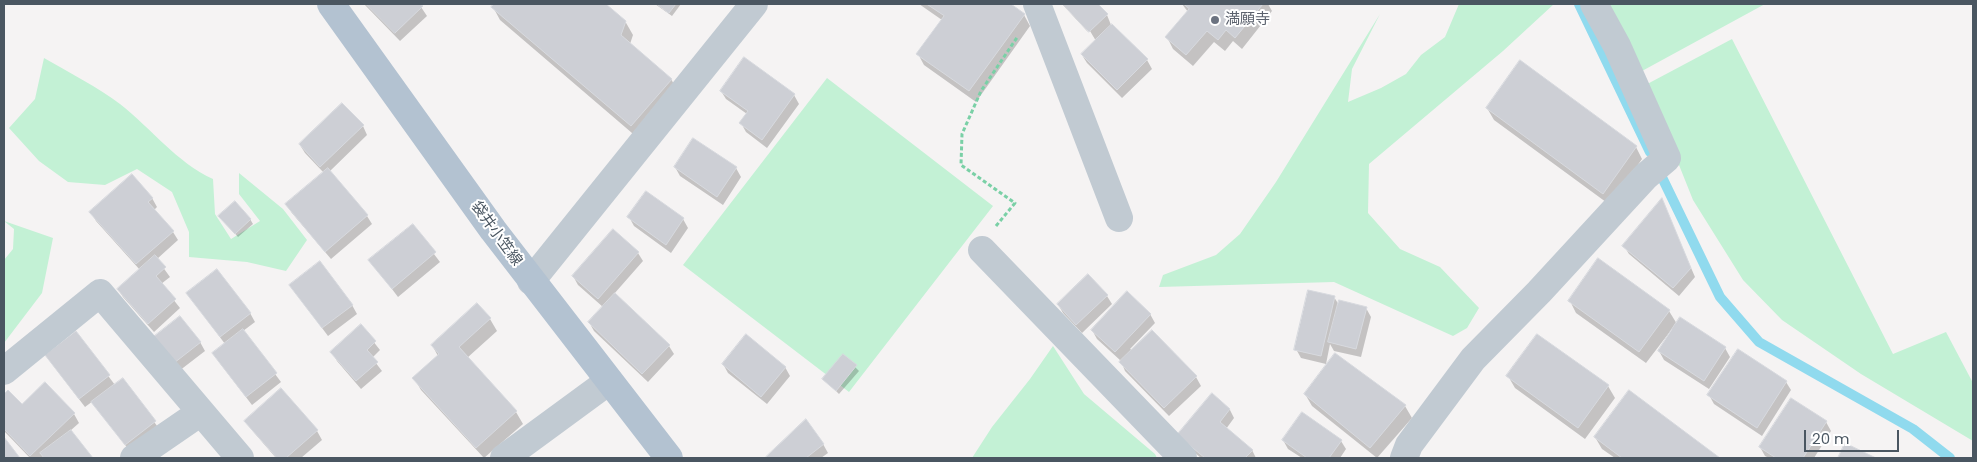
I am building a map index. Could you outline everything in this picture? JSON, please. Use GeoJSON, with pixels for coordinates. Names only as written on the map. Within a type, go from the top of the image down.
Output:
{"type":"FeatureCollection","features":[{"type":"Feature","properties":{"kind":"main road","name":"袋井小笠線"},"geometry":{"type":"LineString","coordinates":[[331,4],[531,281],[669,458]]}},
{"type":"Feature","properties":{"kind":"street"},"geometry":{"type":"LineString","coordinates":[[531,281],[754,4]]}},
{"type":"Feature","properties":{"kind":"street"},"geometry":{"type":"LineString","coordinates":[[1038,4],[1119,218]]}},
{"type":"Feature","properties":{"kind":"street"},"geometry":{"type":"LineString","coordinates":[[1404,458],[1409,444],[1473,359],[1539,292],[1646,176],[1667,158],[1618,46],[1594,4]]}},
{"type":"Feature","properties":{"kind":"street"},"geometry":{"type":"LineString","coordinates":[[982,250],[1183,458]]}},
{"type":"Feature","properties":{"kind":"street"},"geometry":{"type":"LineString","coordinates":[[4,371],[100,293],[240,458]]}},
{"type":"Feature","properties":{"kind":"street"},"geometry":{"type":"LineString","coordinates":[[504,458],[609,381]]}},
{"type":"Feature","properties":{"kind":"street"},"geometry":{"type":"LineString","coordinates":[[134,458],[201,412]]}},
{"type":"Feature","properties":{"kind":"path"},"geometry":{"type":"LineString","coordinates":[[982,250],[990,233],[1014,203],[961,165],[962,134],[981,91],[1038,4]]}},
{"type":"Feature","properties":{"kind":"green space"},"geometry":{"type":"Polygon","coordinates":[[[1459,4],[1554,4],[1503,51],[1369,164],[1368,213],[1400,249],[1440,267],[1479,308],[1467,328],[1453,336],[1334,282],[1159,287],[1163,275],[1216,255],[1240,234],[1276,182],[1380,14],[1352,69],[1348,102],[1381,88],[1406,74],[1421,55],[1445,37],[1459,4]]]}},
{"type":"Feature","properties":{"kind":"green space"},"geometry":{"type":"Polygon","coordinates":[[[1589,4],[1765,4],[1631,77],[1589,4]]]}},
{"type":"Feature","properties":{"kind":"green space"},"geometry":{"type":"Polygon","coordinates":[[[1732,39],[1893,354],[1946,332],[1973,383],[1973,441],[1861,374],[1782,320],[1743,280],[1693,200],[1671,145],[1636,90],[1732,39]]]}},
{"type":"Feature","properties":{"kind":"green space"},"geometry":{"type":"Polygon","coordinates":[[[44,58],[112,98],[187,164],[213,179],[215,214],[231,239],[260,221],[239,194],[239,173],[283,209],[307,240],[286,271],[247,262],[189,257],[189,232],[172,192],[137,169],[105,185],[68,182],[39,161],[9,128],[35,99],[44,58]]]}},
{"type":"Feature","properties":{"kind":"green space"},"geometry":{"type":"Polygon","coordinates":[[[827,78],[993,206],[849,392],[683,265],[827,78]]]}},
{"type":"Feature","properties":{"kind":"green space"},"geometry":{"type":"Polygon","coordinates":[[[4,221],[53,238],[42,293],[4,343],[4,260],[13,249],[14,229],[4,221]]]}},
{"type":"Feature","properties":{"kind":"green space"},"geometry":{"type":"Polygon","coordinates":[[[1053,346],[1084,394],[1155,454],[1157,458],[972,458],[992,427],[1053,346]]]}},
{"type":"Feature","properties":{"kind":"building"},"geometry":{"type":"Polygon","coordinates":[[[366,4],[420,4],[423,6],[395,33],[366,4]]]}},
{"type":"Feature","properties":{"kind":"building"},"geometry":{"type":"Polygon","coordinates":[[[494,4],[606,4],[626,21],[621,35],[672,79],[631,126],[491,7],[494,4]]]}},
{"type":"Feature","properties":{"kind":"building"},"geometry":{"type":"Polygon","coordinates":[[[657,4],[676,4],[669,13],[657,4]]]}},
{"type":"Feature","properties":{"kind":"building"},"geometry":{"type":"Polygon","coordinates":[[[927,4],[1011,4],[1025,14],[969,91],[916,54],[944,16],[927,4]]]}},
{"type":"Feature","properties":{"kind":"building"},"geometry":{"type":"Polygon","coordinates":[[[1063,4],[1098,4],[1108,14],[1089,32],[1063,4]]]}},
{"type":"Feature","properties":{"kind":"building","name":"満願寺"},"geometry":{"type":"Polygon","coordinates":[[[1184,4],[1263,4],[1235,38],[1226,30],[1218,40],[1207,31],[1186,55],[1165,37],[1189,9],[1184,4]]]}},
{"type":"Feature","properties":{"kind":"building"},"geometry":{"type":"Polygon","coordinates":[[[1112,24],[1148,59],[1117,90],[1081,54],[1112,24]]]}},
{"type":"Feature","properties":{"kind":"building"},"geometry":{"type":"Polygon","coordinates":[[[744,57],[795,94],[762,140],[739,123],[748,111],[720,91],[744,57]]]}},
{"type":"Feature","properties":{"kind":"building"},"geometry":{"type":"Polygon","coordinates":[[[1520,60],[1637,146],[1603,194],[1486,108],[1520,60]]]}},
{"type":"Feature","properties":{"kind":"building"},"geometry":{"type":"Polygon","coordinates":[[[342,103],[364,125],[320,167],[299,144],[342,103]]]}},
{"type":"Feature","properties":{"kind":"building"},"geometry":{"type":"Polygon","coordinates":[[[693,138],[737,167],[717,197],[674,167],[693,138]]]}},
{"type":"Feature","properties":{"kind":"building"},"geometry":{"type":"Polygon","coordinates":[[[328,168],[368,215],[325,252],[285,204],[328,168]]]}},
{"type":"Feature","properties":{"kind":"building"},"geometry":{"type":"Polygon","coordinates":[[[132,174],[153,198],[148,202],[174,231],[136,264],[89,212],[132,174]]]}},
{"type":"Feature","properties":{"kind":"building"},"geometry":{"type":"Polygon","coordinates":[[[646,191],[684,218],[666,245],[627,217],[646,191]]]}},
{"type":"Feature","properties":{"kind":"building"},"geometry":{"type":"Polygon","coordinates":[[[1662,198],[1691,268],[1673,288],[1622,246],[1662,198]]]}},
{"type":"Feature","properties":{"kind":"building"},"geometry":{"type":"Polygon","coordinates":[[[235,201],[251,219],[235,234],[218,216],[235,201]]]}},
{"type":"Feature","properties":{"kind":"building"},"geometry":{"type":"Polygon","coordinates":[[[413,224],[436,252],[392,289],[368,260],[413,224]]]}},
{"type":"Feature","properties":{"kind":"building"},"geometry":{"type":"Polygon","coordinates":[[[613,229],[639,252],[598,299],[572,276],[613,229]]]}},
{"type":"Feature","properties":{"kind":"building"},"geometry":{"type":"Polygon","coordinates":[[[155,255],[166,267],[156,276],[176,299],[148,324],[117,289],[155,255]]]}},
{"type":"Feature","properties":{"kind":"building"},"geometry":{"type":"Polygon","coordinates":[[[1598,258],[1670,310],[1639,352],[1568,301],[1598,258]]]}},
{"type":"Feature","properties":{"kind":"building"},"geometry":{"type":"Polygon","coordinates":[[[320,261],[353,305],[322,328],[289,285],[320,261]]]}},
{"type":"Feature","properties":{"kind":"building"},"geometry":{"type":"Polygon","coordinates":[[[217,269],[251,313],[220,337],[186,293],[217,269]]]}},
{"type":"Feature","properties":{"kind":"building"},"geometry":{"type":"Polygon","coordinates":[[[1088,274],[1108,295],[1076,325],[1057,304],[1088,274]]]}},
{"type":"Feature","properties":{"kind":"building"},"geometry":{"type":"Polygon","coordinates":[[[1308,290],[1335,296],[1321,356],[1294,350],[1308,290]]]}},
{"type":"Feature","properties":{"kind":"building"},"geometry":{"type":"Polygon","coordinates":[[[1127,291],[1151,314],[1115,352],[1091,330],[1127,291]]]}},
{"type":"Feature","properties":{"kind":"building"},"geometry":{"type":"Polygon","coordinates":[[[615,293],[670,345],[642,374],[588,322],[615,293]]]}},
{"type":"Feature","properties":{"kind":"building"},"geometry":{"type":"Polygon","coordinates":[[[1339,300],[1367,307],[1356,349],[1328,342],[1339,300]]]}},
{"type":"Feature","properties":{"kind":"building"},"geometry":{"type":"Polygon","coordinates":[[[477,303],[491,318],[459,347],[517,411],[476,448],[412,378],[439,354],[431,345],[477,303]]]}},
{"type":"Feature","properties":{"kind":"building"},"geometry":{"type":"Polygon","coordinates":[[[180,316],[201,342],[174,363],[152,338],[180,316]]]}},
{"type":"Feature","properties":{"kind":"building"},"geometry":{"type":"Polygon","coordinates":[[[1680,317],[1726,347],[1704,381],[1658,351],[1680,317]]]}},
{"type":"Feature","properties":{"kind":"building"},"geometry":{"type":"Polygon","coordinates":[[[361,324],[376,341],[367,350],[378,362],[356,381],[330,352],[361,324]]]}},
{"type":"Feature","properties":{"kind":"building"},"geometry":{"type":"Polygon","coordinates":[[[243,329],[277,373],[246,397],[212,353],[243,329]]]}},
{"type":"Feature","properties":{"kind":"building"},"geometry":{"type":"Polygon","coordinates":[[[1152,330],[1197,376],[1164,408],[1119,362],[1152,330]]]}},
{"type":"Feature","properties":{"kind":"building"},"geometry":{"type":"Polygon","coordinates":[[[76,331],[110,375],[79,399],[45,355],[76,331]]]}},
{"type":"Feature","properties":{"kind":"building"},"geometry":{"type":"Polygon","coordinates":[[[746,334],[786,367],[761,397],[722,364],[746,334]]]}},
{"type":"Feature","properties":{"kind":"building"},"geometry":{"type":"Polygon","coordinates":[[[1537,334],[1609,385],[1578,428],[1506,376],[1537,334]]]}},
{"type":"Feature","properties":{"kind":"building"},"geometry":{"type":"Polygon","coordinates":[[[1738,349],[1787,381],[1757,428],[1707,395],[1738,349]]]}},
{"type":"Feature","properties":{"kind":"building"},"geometry":{"type":"Polygon","coordinates":[[[1335,353],[1406,405],[1370,448],[1304,394],[1335,353]]]}},
{"type":"Feature","properties":{"kind":"building"},"geometry":{"type":"Polygon","coordinates":[[[843,354],[857,365],[836,391],[822,379],[843,354]]]}},
{"type":"Feature","properties":{"kind":"building"},"geometry":{"type":"Polygon","coordinates":[[[123,378],[156,421],[125,445],[91,402],[123,378]]]}},
{"type":"Feature","properties":{"kind":"building"},"geometry":{"type":"Polygon","coordinates":[[[45,382],[75,413],[30,456],[4,429],[4,394],[8,390],[22,404],[45,382]]]}},
{"type":"Feature","properties":{"kind":"building"},"geometry":{"type":"Polygon","coordinates":[[[281,388],[318,430],[286,458],[277,458],[244,421],[281,388]]]}},
{"type":"Feature","properties":{"kind":"building"},"geometry":{"type":"Polygon","coordinates":[[[1629,390],[1720,458],[1622,458],[1594,437],[1629,390]]]}},
{"type":"Feature","properties":{"kind":"building"},"geometry":{"type":"Polygon","coordinates":[[[1212,393],[1230,409],[1220,422],[1253,450],[1245,458],[1205,458],[1177,435],[1212,393]]]}},
{"type":"Feature","properties":{"kind":"building"},"geometry":{"type":"Polygon","coordinates":[[[1791,398],[1827,421],[1803,458],[1776,458],[1759,447],[1791,398]]]}},
{"type":"Feature","properties":{"kind":"building"},"geometry":{"type":"Polygon","coordinates":[[[1302,412],[1342,440],[1329,458],[1307,458],[1282,440],[1302,412]]]}},
{"type":"Feature","properties":{"kind":"building"},"geometry":{"type":"Polygon","coordinates":[[[806,419],[824,444],[806,458],[766,457],[806,419]]]}},
{"type":"Feature","properties":{"kind":"building"},"geometry":{"type":"Polygon","coordinates":[[[71,430],[93,458],[44,458],[40,453],[71,430]]]}},
{"type":"Feature","properties":{"kind":"building"},"geometry":{"type":"Polygon","coordinates":[[[4,437],[20,458],[4,458],[4,437]]]}},
{"type":"Feature","properties":{"kind":"building"},"geometry":{"type":"Polygon","coordinates":[[[1845,443],[1876,458],[1838,458],[1845,443]]]}},
{"type":"Feature","properties":{"kind":"waterway"},"geometry":{"type":"LineString","coordinates":[[1579,4],[1650,152]]}},
{"type":"Feature","properties":{"kind":"waterway"},"geometry":{"type":"LineString","coordinates":[[1657,167],[1720,297],[1759,342],[1913,429],[1950,458]]}},
{"type":"Feature","properties":{"kind":"place","name":"満願寺"},"geometry":{"type":"Point","coordinates":[1215,20]}}]}
